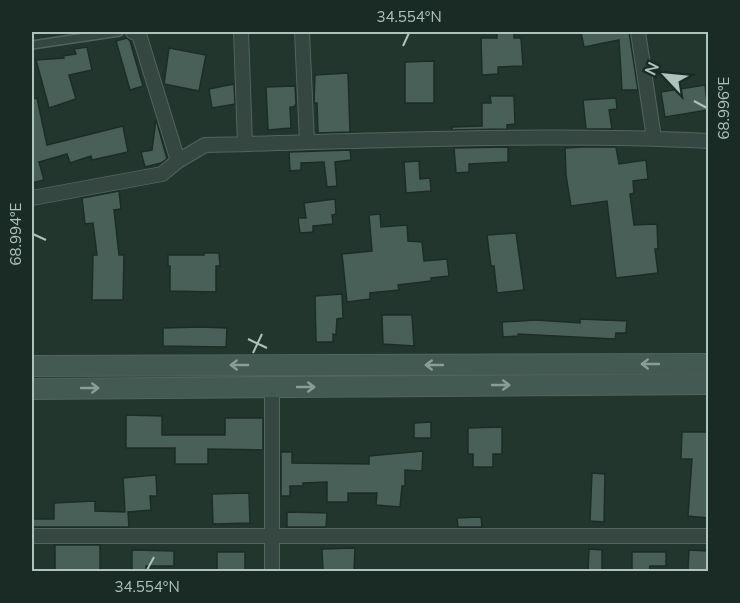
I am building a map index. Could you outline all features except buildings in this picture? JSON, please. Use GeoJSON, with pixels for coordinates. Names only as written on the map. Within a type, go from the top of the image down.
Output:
{"type":"FeatureCollection","features":[{"type":"Feature","properties":{"kind":"main road"},"geometry":{"type":"LineString","coordinates":[[32,366],[708,364]]}},
{"type":"Feature","properties":{"kind":"main road"},"geometry":{"type":"LineString","coordinates":[[32,388],[708,384]]}},
{"type":"Feature","properties":{"kind":"street"},"geometry":{"type":"LineString","coordinates":[[133,32],[139,34],[178,161]]}},
{"type":"Feature","properties":{"kind":"street"},"geometry":{"type":"LineString","coordinates":[[242,32],[245,144]]}},
{"type":"Feature","properties":{"kind":"street"},"geometry":{"type":"LineString","coordinates":[[302,32],[307,142]]}},
{"type":"Feature","properties":{"kind":"street"},"geometry":{"type":"LineString","coordinates":[[638,32],[654,138]]}},
{"type":"Feature","properties":{"kind":"street"},"geometry":{"type":"LineString","coordinates":[[32,198],[162,174],[178,161],[205,145],[468,138],[654,138],[708,141]]}},
{"type":"Feature","properties":{"kind":"street"},"geometry":{"type":"LineString","coordinates":[[272,387],[272,572]]}},
{"type":"Feature","properties":{"kind":"street"},"geometry":{"type":"LineString","coordinates":[[32,536],[708,537]]}},
{"type":"Feature","properties":{"kind":"lane"},"geometry":{"type":"LineString","coordinates":[[32,45],[119,32]]}}]}
